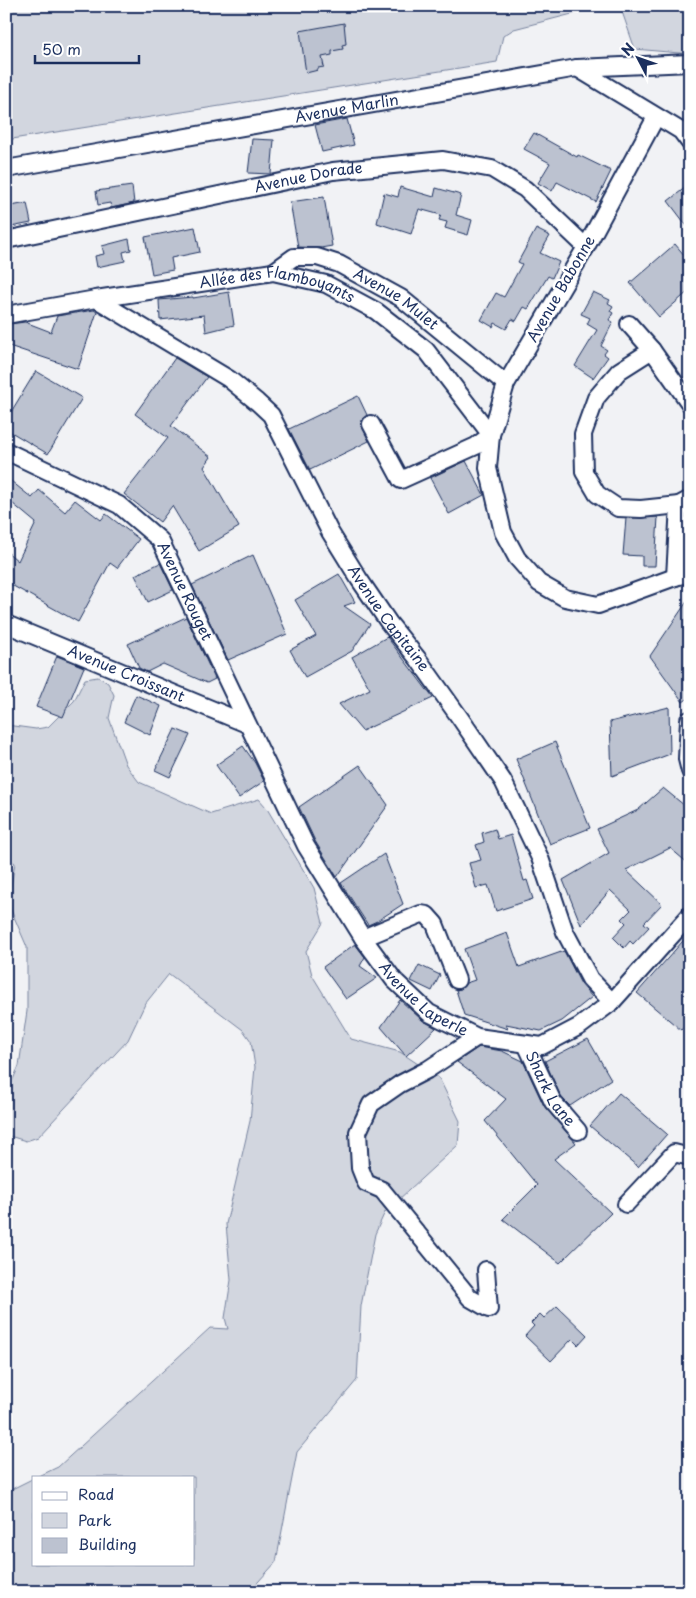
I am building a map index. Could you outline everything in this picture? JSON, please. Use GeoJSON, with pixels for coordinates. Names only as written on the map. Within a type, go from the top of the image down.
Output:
{"type":"FeatureCollection","features":[{"type":"Feature","properties":{"kind":"street","name":"Avenue Marlin"},"geometry":{"type":"LineString","coordinates":[[6,169],[577,68],[690,63]]}},
{"type":"Feature","properties":{"kind":"street"},"geometry":{"type":"LineString","coordinates":[[577,68],[656,118],[681,131],[690,143]]}},
{"type":"Feature","properties":{"kind":"street","name":"Avenue Babonne"},"geometry":{"type":"LineString","coordinates":[[656,118],[586,247],[506,384],[491,436],[488,468],[503,532],[517,558],[539,583],[565,598],[598,604],[682,575]]}},
{"type":"Feature","properties":{"kind":"street","name":"Avenue Dorade"},"geometry":{"type":"LineString","coordinates":[[6,240],[333,171],[443,160],[492,169],[525,189],[586,247]]}},
{"type":"Feature","properties":{"kind":"street","name":"Avenue Mulet"},"geometry":{"type":"LineString","coordinates":[[274,272],[294,257],[317,257],[339,264],[401,298],[506,384]]}},
{"type":"Feature","properties":{"kind":"street","name":"Allée des Flamboyants"},"geometry":{"type":"LineString","coordinates":[[6,315],[96,299],[274,272],[326,284],[376,311],[426,350],[491,436]]}},
{"type":"Feature","properties":{"kind":"street","name":"Avenue Capitaine"},"geometry":{"type":"LineString","coordinates":[[96,299],[229,379],[271,415],[330,532],[359,579],[389,623],[460,718],[503,781],[540,858],[566,932],[590,979],[612,1002]]}},
{"type":"Feature","properties":{"kind":"street"},"geometry":{"type":"LineString","coordinates":[[629,324],[652,350],[690,404]]}},
{"type":"Feature","properties":{"kind":"street"},"geometry":{"type":"LineString","coordinates":[[652,350],[619,371],[596,398],[583,434],[584,472],[597,494],[618,508],[641,509],[684,502],[682,575]]}},
{"type":"Feature","properties":{"kind":"street"},"geometry":{"type":"LineString","coordinates":[[371,424],[401,480],[476,446],[491,436]]}},
{"type":"Feature","properties":{"kind":"street","name":"Avenue Rouget"},"geometry":{"type":"LineString","coordinates":[[6,451],[119,504],[160,540],[247,724]]}},
{"type":"Feature","properties":{"kind":"street","name":"Avenue Croissant"},"geometry":{"type":"LineString","coordinates":[[6,624],[247,724]]}},
{"type":"Feature","properties":{"kind":"street"},"geometry":{"type":"LineString","coordinates":[[689,720],[687,759],[690,771]]}},
{"type":"Feature","properties":{"kind":"street","name":"Avenue Laperle"},"geometry":{"type":"LineString","coordinates":[[247,724],[306,846],[364,938],[394,980],[429,1013],[477,1037],[542,1046],[580,1026],[612,1002],[690,915]]}},
{"type":"Feature","properties":{"kind":"street"},"geometry":{"type":"LineString","coordinates":[[364,938],[420,914],[427,915],[435,924],[457,980]]}},
{"type":"Feature","properties":{"kind":"street"},"geometry":{"type":"LineString","coordinates":[[477,1037],[427,1070],[400,1084],[372,1104],[358,1132],[360,1168],[366,1183],[382,1190],[470,1298],[489,1309],[486,1270]]}},
{"type":"Feature","properties":{"kind":"street","name":"Shark Lane"},"geometry":{"type":"LineString","coordinates":[[526,1044],[553,1102],[578,1131]]}},
{"type":"Feature","properties":{"kind":"street"},"geometry":{"type":"LineString","coordinates":[[626,1204],[674,1153],[690,1158]]}},
{"type":"Feature","properties":{"kind":"green space"},"geometry":{"type":"Polygon","coordinates":[[[6,6],[603,6],[514,29],[503,36],[497,62],[6,140],[6,6]]]}},
{"type":"Feature","properties":{"kind":"green space"},"geometry":{"type":"Polygon","coordinates":[[[620,6],[690,6],[690,54],[635,49],[620,6]]]}},
{"type":"Feature","properties":{"kind":"green space"},"geometry":{"type":"Polygon","coordinates":[[[98,677],[108,683],[114,695],[109,718],[126,765],[139,782],[211,814],[259,799],[266,807],[314,888],[323,923],[306,951],[312,975],[351,1039],[400,1052],[439,1078],[460,1121],[458,1145],[385,1212],[375,1234],[361,1306],[357,1380],[297,1452],[276,1562],[249,1592],[6,1592],[6,1487],[10,1490],[32,1479],[32,1566],[195,1566],[195,1476],[39,1476],[58,1467],[210,1328],[228,1329],[225,1318],[231,1280],[226,1224],[250,1121],[255,1067],[251,1041],[243,1030],[169,974],[145,1004],[128,1040],[38,1137],[26,1141],[6,1135],[6,1095],[19,1066],[27,1011],[27,947],[8,903],[15,863],[6,858],[6,725],[36,729],[48,727],[74,701],[85,679],[98,677]]]}},
{"type":"Feature","properties":{"kind":"building"},"geometry":{"type":"Polygon","coordinates":[[[344,23],[346,44],[342,45],[343,49],[332,51],[332,55],[322,57],[324,67],[306,73],[300,31],[344,23]]]}},
{"type":"Feature","properties":{"kind":"building"},"geometry":{"type":"Polygon","coordinates":[[[347,119],[354,145],[322,152],[315,125],[347,119]]]}},
{"type":"Feature","properties":{"kind":"building"},"geometry":{"type":"Polygon","coordinates":[[[534,133],[577,157],[578,155],[611,171],[596,202],[557,182],[552,191],[538,183],[550,163],[524,149],[534,133]]]}},
{"type":"Feature","properties":{"kind":"building"},"geometry":{"type":"Polygon","coordinates":[[[252,139],[274,140],[271,174],[248,173],[252,139]]]}},
{"type":"Feature","properties":{"kind":"building"},"geometry":{"type":"Polygon","coordinates":[[[690,184],[690,230],[668,201],[690,184]]]}},
{"type":"Feature","properties":{"kind":"building"},"geometry":{"type":"Polygon","coordinates":[[[132,186],[134,203],[111,208],[110,203],[98,205],[96,191],[132,186]]]}},
{"type":"Feature","properties":{"kind":"building"},"geometry":{"type":"Polygon","coordinates":[[[400,187],[434,197],[436,188],[461,195],[456,215],[472,220],[468,235],[445,228],[447,222],[439,220],[441,215],[419,209],[411,234],[377,223],[384,193],[398,197],[400,187]]]}},
{"type":"Feature","properties":{"kind":"building"},"geometry":{"type":"Polygon","coordinates":[[[324,197],[332,246],[321,248],[298,247],[290,202],[324,197]]]}},
{"type":"Feature","properties":{"kind":"building"},"geometry":{"type":"Polygon","coordinates":[[[27,203],[31,223],[6,228],[6,207],[27,203]]]}},
{"type":"Feature","properties":{"kind":"building"},"geometry":{"type":"Polygon","coordinates":[[[195,227],[200,252],[171,258],[173,270],[152,274],[145,237],[195,227]]]}},
{"type":"Feature","properties":{"kind":"building"},"geometry":{"type":"Polygon","coordinates":[[[536,229],[550,236],[540,253],[559,262],[552,278],[548,276],[528,309],[524,307],[516,321],[512,319],[506,329],[495,323],[493,327],[481,320],[496,293],[504,297],[522,264],[518,262],[536,229]]]}},
{"type":"Feature","properties":{"kind":"building"},"geometry":{"type":"Polygon","coordinates":[[[129,239],[131,250],[123,252],[125,261],[97,267],[95,256],[104,254],[102,246],[129,239]]]}},
{"type":"Feature","properties":{"kind":"building"},"geometry":{"type":"Polygon","coordinates":[[[675,244],[690,262],[690,290],[659,317],[630,283],[675,244]]]}},
{"type":"Feature","properties":{"kind":"building"},"geometry":{"type":"Polygon","coordinates":[[[229,292],[234,325],[206,332],[204,315],[160,320],[159,300],[193,298],[229,292]]]}},
{"type":"Feature","properties":{"kind":"building"},"geometry":{"type":"Polygon","coordinates":[[[593,292],[610,300],[608,303],[613,306],[610,311],[613,313],[609,320],[613,322],[601,346],[607,350],[604,354],[608,357],[593,378],[575,366],[597,330],[587,324],[590,318],[581,314],[593,292]]]}},
{"type":"Feature","properties":{"kind":"building"},"geometry":{"type":"Polygon","coordinates":[[[94,310],[97,312],[78,369],[6,345],[6,334],[10,324],[25,322],[51,332],[57,316],[94,310]]]}},
{"type":"Feature","properties":{"kind":"building"},"geometry":{"type":"Polygon","coordinates":[[[175,358],[207,377],[171,426],[211,457],[204,467],[239,527],[199,551],[172,506],[160,522],[124,494],[168,438],[135,414],[175,358]]]}},
{"type":"Feature","properties":{"kind":"building"},"geometry":{"type":"Polygon","coordinates":[[[36,371],[82,398],[48,454],[6,429],[6,420],[36,371]]]}},
{"type":"Feature","properties":{"kind":"building"},"geometry":{"type":"Polygon","coordinates":[[[358,396],[367,415],[363,418],[361,424],[369,441],[310,470],[289,429],[358,396]]]}},
{"type":"Feature","properties":{"kind":"building"},"geometry":{"type":"Polygon","coordinates":[[[466,461],[484,495],[449,514],[430,478],[466,461]]]}},
{"type":"Feature","properties":{"kind":"building"},"geometry":{"type":"Polygon","coordinates":[[[6,477],[32,498],[39,490],[65,512],[75,500],[101,520],[106,514],[139,539],[117,568],[110,563],[78,622],[6,582],[6,551],[18,561],[36,523],[6,498],[6,477]]]}},
{"type":"Feature","properties":{"kind":"building"},"geometry":{"type":"Polygon","coordinates":[[[658,517],[655,566],[642,566],[642,556],[623,555],[626,518],[658,517]]]}},
{"type":"Feature","properties":{"kind":"building"},"geometry":{"type":"Polygon","coordinates":[[[253,555],[287,634],[228,660],[192,585],[253,555]]]}},
{"type":"Feature","properties":{"kind":"building"},"geometry":{"type":"Polygon","coordinates":[[[160,563],[173,590],[148,602],[135,575],[160,563]]]}},
{"type":"Feature","properties":{"kind":"building"},"geometry":{"type":"Polygon","coordinates":[[[339,574],[355,602],[344,606],[370,624],[352,651],[305,677],[290,650],[316,636],[295,600],[339,574]]]}},
{"type":"Feature","properties":{"kind":"building"},"geometry":{"type":"Polygon","coordinates":[[[690,597],[690,697],[683,702],[650,656],[690,597]]]}},
{"type":"Feature","properties":{"kind":"building"},"geometry":{"type":"Polygon","coordinates":[[[186,617],[215,679],[207,683],[163,664],[147,672],[139,668],[128,644],[186,617]]]}},
{"type":"Feature","properties":{"kind":"building"},"geometry":{"type":"Polygon","coordinates":[[[387,637],[433,698],[362,731],[339,704],[370,689],[352,657],[387,637]]]}},
{"type":"Feature","properties":{"kind":"building"},"geometry":{"type":"Polygon","coordinates":[[[57,656],[84,667],[63,717],[36,707],[57,656]]]}},
{"type":"Feature","properties":{"kind":"building"},"geometry":{"type":"Polygon","coordinates":[[[136,695],[161,706],[150,735],[124,722],[136,695]]]}},
{"type":"Feature","properties":{"kind":"building"},"geometry":{"type":"Polygon","coordinates":[[[669,707],[670,754],[612,776],[610,722],[669,707]]]}},
{"type":"Feature","properties":{"kind":"building"},"geometry":{"type":"Polygon","coordinates":[[[175,729],[190,735],[170,777],[155,770],[175,729]]]}},
{"type":"Feature","properties":{"kind":"building"},"geometry":{"type":"Polygon","coordinates":[[[555,742],[590,828],[550,844],[516,759],[555,742]]]}},
{"type":"Feature","properties":{"kind":"building"},"geometry":{"type":"Polygon","coordinates":[[[243,746],[255,763],[264,781],[239,798],[216,765],[243,746]]]}},
{"type":"Feature","properties":{"kind":"building"},"geometry":{"type":"Polygon","coordinates":[[[360,765],[388,805],[337,877],[315,841],[299,807],[360,765]]]}},
{"type":"Feature","properties":{"kind":"building"},"geometry":{"type":"Polygon","coordinates":[[[663,788],[690,810],[690,865],[670,848],[626,870],[662,904],[644,923],[649,927],[633,944],[630,941],[624,948],[613,937],[626,923],[622,919],[631,910],[610,890],[581,925],[563,880],[609,853],[597,829],[638,810],[663,788]]]}},
{"type":"Feature","properties":{"kind":"building"},"geometry":{"type":"Polygon","coordinates":[[[495,829],[498,839],[511,835],[524,881],[527,880],[533,899],[496,911],[488,885],[476,888],[469,863],[481,860],[476,845],[484,842],[482,833],[495,829]]]}},
{"type":"Feature","properties":{"kind":"building"},"geometry":{"type":"Polygon","coordinates":[[[384,854],[403,904],[368,925],[341,883],[384,854]]]}},
{"type":"Feature","properties":{"kind":"building"},"geometry":{"type":"Polygon","coordinates":[[[507,933],[519,967],[564,951],[581,984],[592,997],[562,1021],[541,1031],[506,1024],[508,1029],[464,1015],[456,990],[461,989],[466,983],[475,980],[464,949],[507,933]]]}},
{"type":"Feature","properties":{"kind":"building"},"geometry":{"type":"Polygon","coordinates":[[[690,933],[690,1021],[681,1030],[637,993],[690,933]]]}},
{"type":"Feature","properties":{"kind":"building"},"geometry":{"type":"Polygon","coordinates":[[[355,944],[365,957],[360,966],[377,978],[346,999],[323,967],[355,944]]]}},
{"type":"Feature","properties":{"kind":"building"},"geometry":{"type":"Polygon","coordinates":[[[419,965],[440,975],[432,991],[411,981],[419,965]]]}},
{"type":"Feature","properties":{"kind":"building"},"geometry":{"type":"Polygon","coordinates":[[[400,1000],[422,1020],[436,1028],[406,1056],[381,1027],[400,1000]]]}},
{"type":"Feature","properties":{"kind":"building"},"geometry":{"type":"Polygon","coordinates":[[[588,1039],[611,1079],[570,1106],[561,1097],[545,1061],[588,1039]]]}},
{"type":"Feature","properties":{"kind":"building"},"geometry":{"type":"Polygon","coordinates":[[[479,1047],[502,1051],[523,1061],[544,1106],[576,1143],[554,1159],[611,1213],[560,1263],[503,1219],[537,1185],[485,1121],[506,1099],[457,1062],[479,1047]]]}},
{"type":"Feature","properties":{"kind":"building"},"geometry":{"type":"Polygon","coordinates":[[[619,1093],[667,1134],[638,1167],[590,1126],[619,1093]]]}},
{"type":"Feature","properties":{"kind":"building"},"geometry":{"type":"Polygon","coordinates":[[[557,1306],[587,1335],[578,1345],[572,1339],[551,1361],[525,1336],[534,1326],[531,1323],[540,1314],[544,1318],[557,1306]]]}}]}
